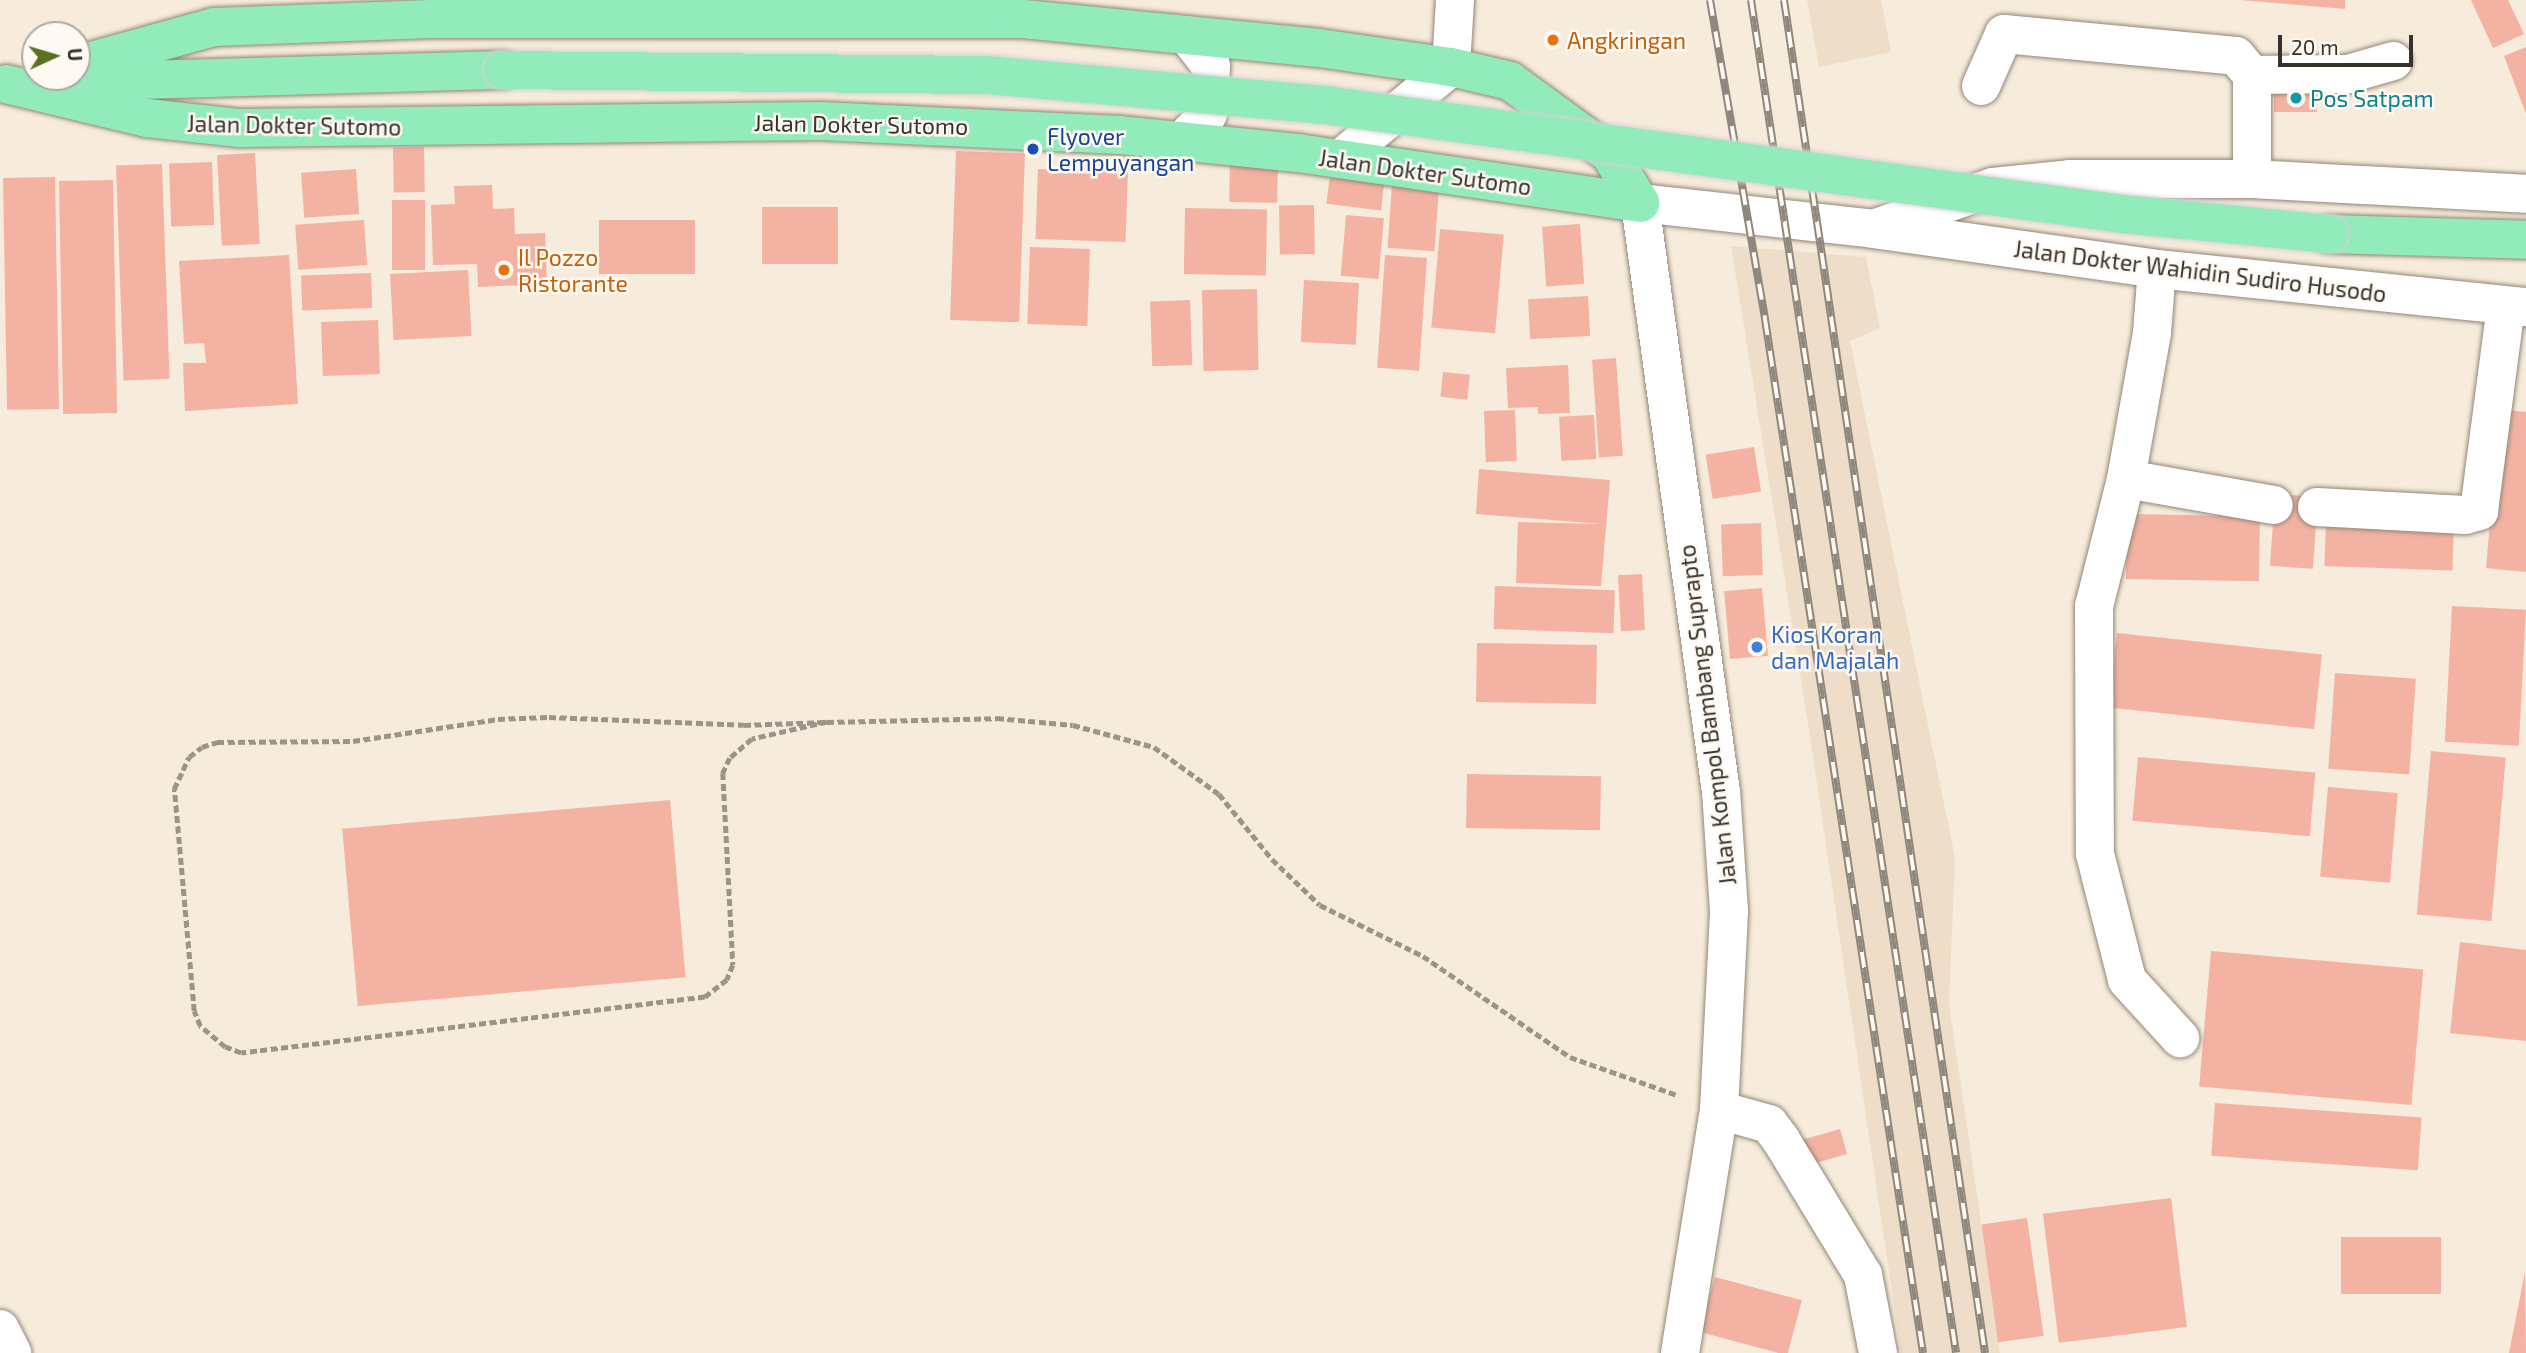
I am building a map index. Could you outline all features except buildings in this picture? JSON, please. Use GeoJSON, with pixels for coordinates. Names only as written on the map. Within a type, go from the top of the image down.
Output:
{"type":"FeatureCollection","features":[{"type":"Feature","properties":{"kind":"main road"},"geometry":{"type":"LineString","coordinates":[[91,61],[214,27],[439,10],[1023,19],[1319,48],[1451,67],[1510,81],[1610,154],[1640,203]]}},
{"type":"Feature","properties":{"kind":"main road","name":"Jalan Dokter Sutomo"},"geometry":{"type":"LineString","coordinates":[[14,82],[503,70],[987,75],[1332,106],[1630,149]]}},
{"type":"Feature","properties":{"kind":"main road","name":"Jalan Dokter Sutomo"},"geometry":{"type":"LineString","coordinates":[[14,82],[194,126],[821,121],[1033,129],[1182,141],[1340,159],[1640,203]]}},
{"type":"Feature","properties":{"kind":"main road","name":"Jalan Dokter Wahidin Sudiro Husodo"},"geometry":{"type":"LineString","coordinates":[[1630,149],[2122,214],[2329,234],[2526,240]]}},
{"type":"Feature","properties":{"kind":"street"},"geometry":{"type":"LineString","coordinates":[[1340,159],[1451,67],[1455,0]]}},
{"type":"Feature","properties":{"kind":"street"},"geometry":{"type":"LineString","coordinates":[[1981,86],[2004,34],[2236,56],[2252,75],[2252,179]]}},
{"type":"Feature","properties":{"kind":"street"},"geometry":{"type":"LineString","coordinates":[[1182,141],[1208,114],[1210,66],[1187,35]]}},
{"type":"Feature","properties":{"kind":"street"},"geometry":{"type":"LineString","coordinates":[[2252,75],[2348,74],[2393,61]]}},
{"type":"Feature","properties":{"kind":"street"},"geometry":{"type":"LineString","coordinates":[[2065,256],[2070,178]]}},
{"type":"Feature","properties":{"kind":"street","name":"Jalan Dokter Wahidin Sudiro Husodo"},"geometry":{"type":"LineString","coordinates":[[1874,229],[1993,187],[2070,178],[2252,179],[2526,194]]}},
{"type":"Feature","properties":{"kind":"street","name":"Jalan Dokter Wahidin Sudiro Husodo"},"geometry":{"type":"LineString","coordinates":[[1640,203],[1874,229],[2157,269],[2516,306]]}},
{"type":"Feature","properties":{"kind":"street","name":"Jalan Kompol Bambang Suprapto"},"geometry":{"type":"LineString","coordinates":[[1640,203],[1721,792],[1729,911],[1718,1110],[1681,1353]]}},
{"type":"Feature","properties":{"kind":"street"},"geometry":{"type":"LineString","coordinates":[[2157,269],[2152,333],[2126,479],[2094,606],[2095,854],[2127,980],[2180,1038]]}},
{"type":"Feature","properties":{"kind":"street"},"geometry":{"type":"LineString","coordinates":[[2317,507],[2465,516],[2479,511],[2516,306]]}},
{"type":"Feature","properties":{"kind":"street"},"geometry":{"type":"LineString","coordinates":[[2126,479],[2274,505]]}},
{"type":"Feature","properties":{"kind":"street"},"geometry":{"type":"LineString","coordinates":[[1718,1110],[1769,1124],[1781,1140],[1863,1275],[1878,1353]]}},
{"type":"Feature","properties":{"kind":"street"},"geometry":{"type":"LineString","coordinates":[[0,1329],[12,1353]]}},
{"type":"Feature","properties":{"kind":"path"},"geometry":{"type":"LineString","coordinates":[[827,722],[752,739],[730,758],[723,773],[733,965],[727,980],[705,997],[241,1053],[225,1047],[200,1026],[194,1011],[174,789],[180,771],[202,747],[217,742],[353,741],[498,719],[549,716],[744,725],[827,722],[997,718],[1073,725],[1154,747],[1219,794],[1272,859],[1320,905],[1423,956],[1570,1057],[1718,1110]]}},
{"type":"Feature","properties":{"kind":"shaded area"},"geometry":{"type":"Polygon","coordinates":[[[1807,0],[1881,0],[1891,52],[1819,67],[1807,0]]]}},
{"type":"Feature","properties":{"kind":"shaded area"},"geometry":{"type":"Polygon","coordinates":[[[1731,246],[1866,257],[1880,328],[1850,341],[1955,858],[1949,1003],[2000,1353],[1901,1353],[1808,723],[1731,246]]]}},
{"type":"Feature","properties":{"kind":"railway"},"geometry":{"type":"LineString","coordinates":[[1710,0],[1765,319],[1923,1353]]}},
{"type":"Feature","properties":{"kind":"railway"},"geometry":{"type":"LineString","coordinates":[[1751,0],[1956,1353]]}},
{"type":"Feature","properties":{"kind":"railway"},"geometry":{"type":"LineString","coordinates":[[1784,0],[1985,1353]]}},
{"type":"Feature","properties":{"kind":"place","name":"Angkringan"},"geometry":{"type":"Point","coordinates":[1553,40]}},
{"type":"Feature","properties":{"kind":"place","name":"Pos Satpam"},"geometry":{"type":"Point","coordinates":[2296,98]}},
{"type":"Feature","properties":{"kind":"place","name":"Flyover Lempuyangan"},"geometry":{"type":"Point","coordinates":[1033,149]}},
{"type":"Feature","properties":{"kind":"place","name":"Il Pozzo Ristorante"},"geometry":{"type":"Point","coordinates":[504,270]}},
{"type":"Feature","properties":{"kind":"place","name":"Kios Koran dan Majalah"},"geometry":{"type":"Point","coordinates":[1757,647]}}]}
